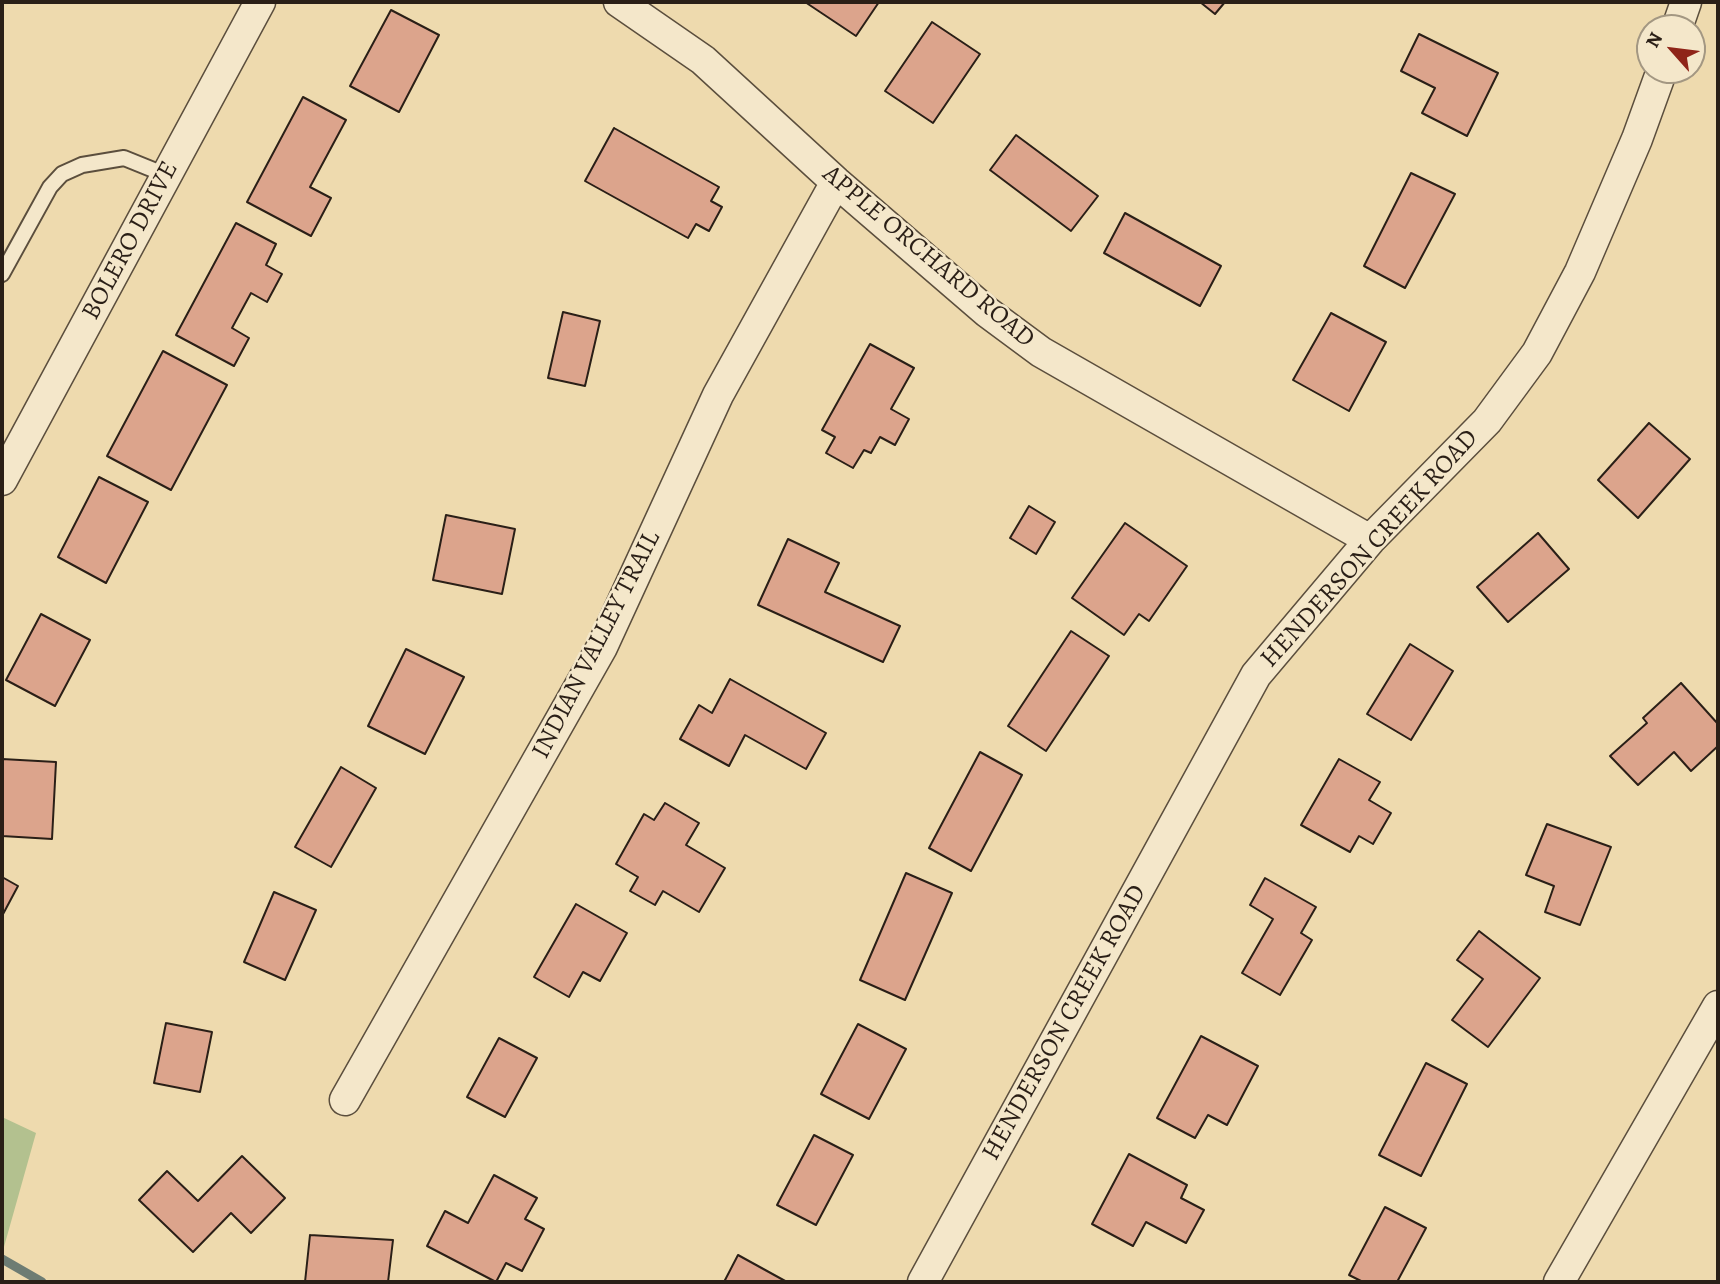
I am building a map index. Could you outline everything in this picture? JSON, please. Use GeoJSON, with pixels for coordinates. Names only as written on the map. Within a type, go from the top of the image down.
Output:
{"type":"FeatureCollection","features":[{"type":"Feature","properties":{"kind":"street","name":"BOLERO DRIVE"},"geometry":{"type":"LineString","coordinates":[[2,480],[260,2]]}},
{"type":"Feature","properties":{"kind":"street","name":"APPLE ORCHARD ROAD"},"geometry":{"type":"LineString","coordinates":[[619,2],[703,61],[836,182],[987,312],[1041,352],[1370,540]]}},
{"type":"Feature","properties":{"kind":"street","name":"HENDERSON CREEK ROAD"},"geometry":{"type":"LineString","coordinates":[[923,1282],[1256,675],[1370,540],[1488,421],[1537,353],[1580,272],[1637,139],[1657,84]]}},
{"type":"Feature","properties":{"kind":"street","name":"INDIAN VALLEY TRAIL"},"geometry":{"type":"LineString","coordinates":[[345,1100],[602,647],[719,395],[836,182]]}},
{"type":"Feature","properties":{"kind":"street"},"geometry":{"type":"LineString","coordinates":[[1559,1282],[1718,1006]]}},
{"type":"Feature","properties":{"kind":"lane"},"geometry":{"type":"LineString","coordinates":[[2,274],[50,187],[62,174],[82,165],[124,158],[166,175]]}},
{"type":"Feature","properties":{"kind":"green space"},"geometry":{"type":"Polygon","coordinates":[[[2,1117],[36,1133],[2,1254],[2,1117]]]}},
{"type":"Feature","properties":{"kind":"building"},"geometry":{"type":"Polygon","coordinates":[[[805,2],[879,2],[856,36],[805,2]]]}},
{"type":"Feature","properties":{"kind":"building"},"geometry":{"type":"Polygon","coordinates":[[[1200,2],[1225,2],[1215,14],[1200,2]]]}},
{"type":"Feature","properties":{"kind":"building"},"geometry":{"type":"Polygon","coordinates":[[[391,10],[439,35],[399,112],[350,86],[391,10]]]}},
{"type":"Feature","properties":{"kind":"building"},"geometry":{"type":"Polygon","coordinates":[[[932,22],[980,54],[933,123],[885,91],[932,22]]]}},
{"type":"Feature","properties":{"kind":"building"},"geometry":{"type":"Polygon","coordinates":[[[1419,34],[1498,73],[1467,136],[1422,113],[1435,88],[1401,71],[1419,34]]]}},
{"type":"Feature","properties":{"kind":"building"},"geometry":{"type":"Polygon","coordinates":[[[303,97],[346,120],[310,187],[331,198],[311,236],[247,202],[303,97]]]}},
{"type":"Feature","properties":{"kind":"building"},"geometry":{"type":"Polygon","coordinates":[[[614,128],[719,187],[711,201],[722,207],[709,231],[696,224],[688,238],[585,181],[614,128]]]}},
{"type":"Feature","properties":{"kind":"building"},"geometry":{"type":"Polygon","coordinates":[[[1016,135],[1098,196],[1071,231],[990,170],[1016,135]]]}},
{"type":"Feature","properties":{"kind":"building"},"geometry":{"type":"Polygon","coordinates":[[[1411,173],[1455,194],[1405,288],[1364,266],[1411,173]]]}},
{"type":"Feature","properties":{"kind":"building"},"geometry":{"type":"Polygon","coordinates":[[[1125,213],[1221,266],[1200,306],[1104,253],[1125,213]]]}},
{"type":"Feature","properties":{"kind":"building"},"geometry":{"type":"Polygon","coordinates":[[[236,223],[276,244],[266,265],[282,274],[267,302],[251,293],[232,328],[249,338],[234,366],[176,335],[236,223]]]}},
{"type":"Feature","properties":{"kind":"building"},"geometry":{"type":"Polygon","coordinates":[[[563,312],[600,321],[585,386],[548,378],[563,312]]]}},
{"type":"Feature","properties":{"kind":"building"},"geometry":{"type":"Polygon","coordinates":[[[1331,313],[1386,342],[1349,411],[1293,380],[1331,313]]]}},
{"type":"Feature","properties":{"kind":"building"},"geometry":{"type":"Polygon","coordinates":[[[870,344],[914,368],[891,409],[909,419],[895,445],[880,437],[871,453],[864,450],[853,468],[826,453],[835,437],[822,430],[870,344]]]}},
{"type":"Feature","properties":{"kind":"building"},"geometry":{"type":"Polygon","coordinates":[[[163,351],[227,385],[171,490],[107,456],[163,351]]]}},
{"type":"Feature","properties":{"kind":"building"},"geometry":{"type":"Polygon","coordinates":[[[1649,423],[1690,459],[1638,518],[1598,480],[1649,423]]]}},
{"type":"Feature","properties":{"kind":"building"},"geometry":{"type":"Polygon","coordinates":[[[99,477],[148,502],[106,583],[58,557],[99,477]]]}},
{"type":"Feature","properties":{"kind":"building"},"geometry":{"type":"Polygon","coordinates":[[[1029,506],[1055,522],[1036,554],[1010,538],[1029,506]]]}},
{"type":"Feature","properties":{"kind":"building"},"geometry":{"type":"Polygon","coordinates":[[[446,515],[515,529],[502,594],[433,580],[446,515]]]}},
{"type":"Feature","properties":{"kind":"building"},"geometry":{"type":"Polygon","coordinates":[[[1125,523],[1187,566],[1149,621],[1139,614],[1124,635],[1072,598],[1125,523]]]}},
{"type":"Feature","properties":{"kind":"building"},"geometry":{"type":"Polygon","coordinates":[[[1538,533],[1569,569],[1508,622],[1477,587],[1538,533]]]}},
{"type":"Feature","properties":{"kind":"building"},"geometry":{"type":"Polygon","coordinates":[[[788,539],[839,563],[825,592],[900,626],[883,662],[758,605],[788,539]]]}},
{"type":"Feature","properties":{"kind":"building"},"geometry":{"type":"Polygon","coordinates":[[[41,614],[90,640],[55,706],[6,680],[41,614]]]}},
{"type":"Feature","properties":{"kind":"building"},"geometry":{"type":"Polygon","coordinates":[[[1071,631],[1109,656],[1046,751],[1008,726],[1071,631]]]}},
{"type":"Feature","properties":{"kind":"building"},"geometry":{"type":"Polygon","coordinates":[[[1410,644],[1453,671],[1411,740],[1367,714],[1410,644]]]}},
{"type":"Feature","properties":{"kind":"building"},"geometry":{"type":"Polygon","coordinates":[[[406,649],[464,677],[425,754],[368,726],[406,649]]]}},
{"type":"Feature","properties":{"kind":"building"},"geometry":{"type":"Polygon","coordinates":[[[730,679],[826,733],[806,769],[745,735],[729,766],[680,739],[699,705],[712,713],[730,679]]]}},
{"type":"Feature","properties":{"kind":"building"},"geometry":{"type":"Polygon","coordinates":[[[1681,683],[1718,724],[1718,746],[1691,771],[1674,752],[1638,785],[1610,756],[1647,723],[1643,718],[1681,683]]]}},
{"type":"Feature","properties":{"kind":"building"},"geometry":{"type":"Polygon","coordinates":[[[980,752],[1022,775],[971,871],[929,848],[980,752]]]}},
{"type":"Feature","properties":{"kind":"building"},"geometry":{"type":"Polygon","coordinates":[[[2,759],[56,762],[52,839],[2,836],[2,759]]]}},
{"type":"Feature","properties":{"kind":"building"},"geometry":{"type":"Polygon","coordinates":[[[1339,759],[1380,782],[1369,800],[1391,813],[1373,844],[1359,836],[1350,852],[1301,825],[1339,759]]]}},
{"type":"Feature","properties":{"kind":"building"},"geometry":{"type":"Polygon","coordinates":[[[341,767],[376,788],[331,867],[295,847],[341,767]]]}},
{"type":"Feature","properties":{"kind":"building"},"geometry":{"type":"Polygon","coordinates":[[[665,803],[699,823],[686,845],[725,868],[699,912],[663,891],[655,905],[630,891],[638,877],[616,864],[644,814],[654,820],[665,803]]]}},
{"type":"Feature","properties":{"kind":"building"},"geometry":{"type":"Polygon","coordinates":[[[1547,824],[1611,847],[1580,925],[1545,912],[1554,886],[1526,875],[1547,824]]]}},
{"type":"Feature","properties":{"kind":"building"},"geometry":{"type":"Polygon","coordinates":[[[906,873],[952,893],[905,1000],[860,980],[906,873]]]}},
{"type":"Feature","properties":{"kind":"building"},"geometry":{"type":"Polygon","coordinates":[[[2,877],[18,886],[2,916],[2,877]]]}},
{"type":"Feature","properties":{"kind":"building"},"geometry":{"type":"Polygon","coordinates":[[[1265,878],[1316,907],[1301,933],[1312,940],[1280,995],[1242,973],[1273,919],[1250,905],[1265,878]]]}},
{"type":"Feature","properties":{"kind":"building"},"geometry":{"type":"Polygon","coordinates":[[[274,892],[316,910],[285,980],[244,962],[274,892]]]}},
{"type":"Feature","properties":{"kind":"building"},"geometry":{"type":"Polygon","coordinates":[[[576,904],[627,933],[600,981],[583,972],[569,997],[534,977],[576,904]]]}},
{"type":"Feature","properties":{"kind":"building"},"geometry":{"type":"Polygon","coordinates":[[[1479,931],[1540,978],[1488,1047],[1452,1020],[1483,979],[1457,960],[1479,931]]]}},
{"type":"Feature","properties":{"kind":"building"},"geometry":{"type":"Polygon","coordinates":[[[166,1023],[212,1032],[200,1092],[154,1083],[166,1023]]]}},
{"type":"Feature","properties":{"kind":"building"},"geometry":{"type":"Polygon","coordinates":[[[858,1024],[906,1049],[869,1119],[821,1094],[858,1024]]]}},
{"type":"Feature","properties":{"kind":"building"},"geometry":{"type":"Polygon","coordinates":[[[1201,1036],[1258,1066],[1227,1125],[1208,1115],[1195,1138],[1157,1118],[1201,1036]]]}},
{"type":"Feature","properties":{"kind":"building"},"geometry":{"type":"Polygon","coordinates":[[[499,1038],[537,1058],[505,1117],[467,1097],[499,1038]]]}},
{"type":"Feature","properties":{"kind":"building"},"geometry":{"type":"Polygon","coordinates":[[[1426,1063],[1467,1084],[1421,1176],[1379,1155],[1426,1063]]]}},
{"type":"Feature","properties":{"kind":"building"},"geometry":{"type":"Polygon","coordinates":[[[814,1135],[853,1155],[816,1225],[777,1205],[814,1135]]]}},
{"type":"Feature","properties":{"kind":"building"},"geometry":{"type":"Polygon","coordinates":[[[1129,1154],[1187,1185],[1181,1198],[1204,1210],[1186,1243],[1146,1222],[1133,1246],[1092,1224],[1129,1154]]]}},
{"type":"Feature","properties":{"kind":"building"},"geometry":{"type":"Polygon","coordinates":[[[242,1156],[285,1198],[251,1233],[231,1213],[193,1252],[139,1200],[167,1171],[198,1201],[242,1156]]]}},
{"type":"Feature","properties":{"kind":"building"},"geometry":{"type":"Polygon","coordinates":[[[494,1175],[537,1198],[525,1219],[544,1229],[522,1271],[506,1263],[496,1282],[427,1246],[445,1211],[468,1223],[494,1175]]]}},
{"type":"Feature","properties":{"kind":"building"},"geometry":{"type":"Polygon","coordinates":[[[1385,1207],[1426,1228],[1397,1282],[1363,1282],[1349,1275],[1385,1207]]]}},
{"type":"Feature","properties":{"kind":"building"},"geometry":{"type":"Polygon","coordinates":[[[310,1235],[393,1240],[388,1282],[305,1282],[310,1235]]]}},
{"type":"Feature","properties":{"kind":"building"},"geometry":{"type":"Polygon","coordinates":[[[738,1255],[787,1282],[724,1282],[738,1255]]]}},
{"type":"Feature","properties":{"kind":"waterway"},"geometry":{"type":"LineString","coordinates":[[2,1259],[42,1282]]}}]}
